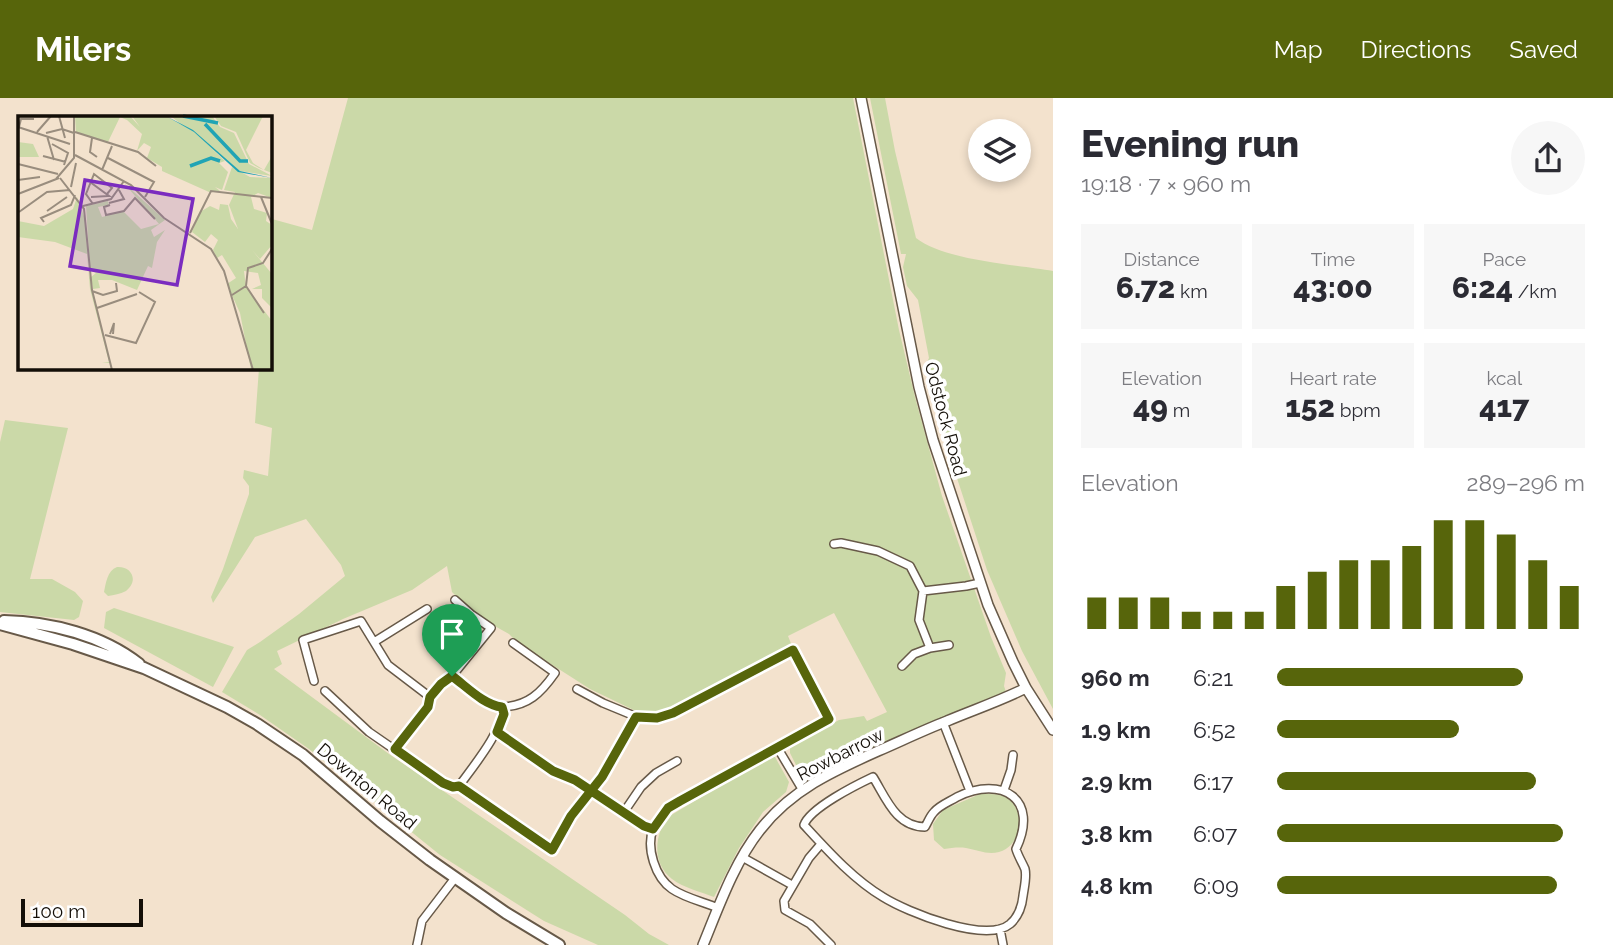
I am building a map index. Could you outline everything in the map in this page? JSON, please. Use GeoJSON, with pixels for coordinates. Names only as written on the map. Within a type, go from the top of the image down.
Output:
{"type":"FeatureCollection","features":[{"type":"Feature","properties":{"kind":"highway","name":"Downton Road"},"geometry":{"type":"LineString","coordinates":[[0,622],[144,668],[227,707],[281,738],[318,766],[400,838],[532,930],[559,945]]}},
{"type":"Feature","properties":{"kind":"street","name":"Odstock Road"},"geometry":{"type":"LineString","coordinates":[[861,98],[927,421],[980,583],[1001,636],[1026,688],[1053,730]]}},
{"type":"Feature","properties":{"kind":"street"},"geometry":{"type":"LineString","coordinates":[[839,545],[878,551],[910,566],[923,591],[919,620],[930,648]]}},
{"type":"Feature","properties":{"kind":"street"},"geometry":{"type":"LineString","coordinates":[[923,591],[980,583]]}},
{"type":"Feature","properties":{"kind":"street"},"geometry":{"type":"LineString","coordinates":[[455,600],[500,634]]}},
{"type":"Feature","properties":{"kind":"street"},"geometry":{"type":"LineString","coordinates":[[374,642],[427,609]]}},
{"type":"Feature","properties":{"kind":"street"},"geometry":{"type":"LineString","coordinates":[[314,681],[303,640],[361,621],[388,665],[430,697]]}},
{"type":"Feature","properties":{"kind":"street"},"geometry":{"type":"LineString","coordinates":[[395,749],[428,707],[430,697],[452,676],[491,628]]}},
{"type":"Feature","properties":{"kind":"street"},"geometry":{"type":"LineString","coordinates":[[452,676],[495,706],[518,705],[532,698],[555,675],[513,643]]}},
{"type":"Feature","properties":{"kind":"street"},"geometry":{"type":"LineString","coordinates":[[902,666],[914,654],[949,645]]}},
{"type":"Feature","properties":{"kind":"street"},"geometry":{"type":"LineString","coordinates":[[577,689],[636,717],[657,718],[673,713],[793,650],[829,719],[668,808],[653,829],[652,854],[663,880],[674,890],[718,908]]}},
{"type":"Feature","properties":{"kind":"street","name":"Rowbarrow"},"geometry":{"type":"LineString","coordinates":[[703,945],[750,844],[770,818],[802,789],[832,772],[1026,688]]}},
{"type":"Feature","properties":{"kind":"street"},"geometry":{"type":"LineString","coordinates":[[324,691],[369,732],[443,783],[459,786],[552,850],[581,802],[602,777],[636,717]]}},
{"type":"Feature","properties":{"kind":"street"},"geometry":{"type":"LineString","coordinates":[[459,786],[497,732],[504,714],[502,707]]}},
{"type":"Feature","properties":{"kind":"street"},"geometry":{"type":"LineString","coordinates":[[943,722],[971,791]]}},
{"type":"Feature","properties":{"kind":"street"},"geometry":{"type":"LineString","coordinates":[[497,732],[553,771],[575,780],[644,826],[653,829]]}},
{"type":"Feature","properties":{"kind":"street"},"geometry":{"type":"LineString","coordinates":[[777,747],[802,789]]}},
{"type":"Feature","properties":{"kind":"street"},"geometry":{"type":"LineString","coordinates":[[1004,790],[1013,755]]}},
{"type":"Feature","properties":{"kind":"street"},"geometry":{"type":"LineString","coordinates":[[624,812],[641,787],[656,773],[677,761]]}},
{"type":"Feature","properties":{"kind":"street"},"geometry":{"type":"LineString","coordinates":[[873,777],[895,814],[917,827],[925,827],[940,806],[971,791],[992,788],[1004,790],[1016,800],[1023,812],[1024,827],[1016,849],[1025,870],[1022,906],[1009,925],[1000,929],[987,931],[932,920],[884,898],[857,878],[804,825],[807,818],[831,800],[873,777]]}},
{"type":"Feature","properties":{"kind":"street"},"geometry":{"type":"LineString","coordinates":[[821,844],[784,901],[785,910],[810,924],[831,945]]}},
{"type":"Feature","properties":{"kind":"street"},"geometry":{"type":"LineString","coordinates":[[742,857],[792,885]]}},
{"type":"Feature","properties":{"kind":"street"},"geometry":{"type":"LineString","coordinates":[[417,945],[422,921],[455,878]]}},
{"type":"Feature","properties":{"kind":"street"},"geometry":{"type":"LineString","coordinates":[[1000,929],[1003,945]]}},
{"type":"Feature","properties":{"kind":"green space"},"geometry":{"type":"Polygon","coordinates":[[[348,98],[853,98],[915,397],[942,496],[1006,673],[1006,692],[829,766],[804,781],[790,753],[790,746],[839,720],[864,716],[867,721],[887,712],[834,613],[788,636],[792,646],[670,710],[642,714],[590,689],[518,643],[509,634],[475,615],[452,592],[447,566],[412,590],[277,651],[282,664],[274,669],[389,754],[649,934],[669,945],[598,945],[544,921],[440,855],[309,749],[222,692],[247,650],[299,614],[345,576],[341,565],[306,519],[255,537],[213,603],[211,597],[249,494],[249,486],[243,478],[244,470],[268,476],[272,428],[255,423],[259,369],[271,369],[272,219],[312,230],[348,98]]]}},
{"type":"Feature","properties":{"kind":"green space"},"geometry":{"type":"Polygon","coordinates":[[[870,98],[885,98],[916,238],[944,252],[962,257],[1053,271],[1053,709],[1022,651],[987,570],[940,426],[918,300],[907,286],[903,267],[906,254],[901,254],[870,98]]]}},
{"type":"Feature","properties":{"kind":"green space"},"geometry":{"type":"Polygon","coordinates":[[[5,420],[68,428],[30,579],[52,579],[75,592],[83,601],[79,617],[74,620],[0,612],[0,442],[5,420]]]}},
{"type":"Feature","properties":{"kind":"green space"},"geometry":{"type":"Polygon","coordinates":[[[117,567],[130,572],[132,583],[126,591],[108,596],[104,592],[106,581],[111,571],[117,567]]]}},
{"type":"Feature","properties":{"kind":"green space"},"geometry":{"type":"Polygon","coordinates":[[[114,608],[234,647],[213,687],[104,628],[106,612],[114,608]]]}},
{"type":"Feature","properties":{"kind":"green space"},"geometry":{"type":"Polygon","coordinates":[[[771,755],[775,757],[789,782],[786,792],[763,812],[739,848],[714,897],[672,879],[661,866],[657,849],[660,832],[668,817],[771,755]]]}},
{"type":"Feature","properties":{"kind":"green space"},"geometry":{"type":"Polygon","coordinates":[[[980,794],[1001,795],[1013,804],[1017,811],[1019,827],[1013,843],[995,853],[963,848],[944,849],[934,840],[933,824],[943,810],[980,794]]]}},
{"type":"Feature","properties":{"kind":"route"},"geometry":{"type":"LineString","coordinates":[[452,676],[430,697],[428,707],[395,749],[443,783],[459,786],[552,850],[571,816],[581,802],[592,790],[602,777],[636,717],[666,716],[793,650],[829,719],[668,808],[653,829],[644,826],[603,797],[592,790],[575,780],[553,771],[497,732],[504,714],[502,707],[495,706],[452,676]]}}]}
